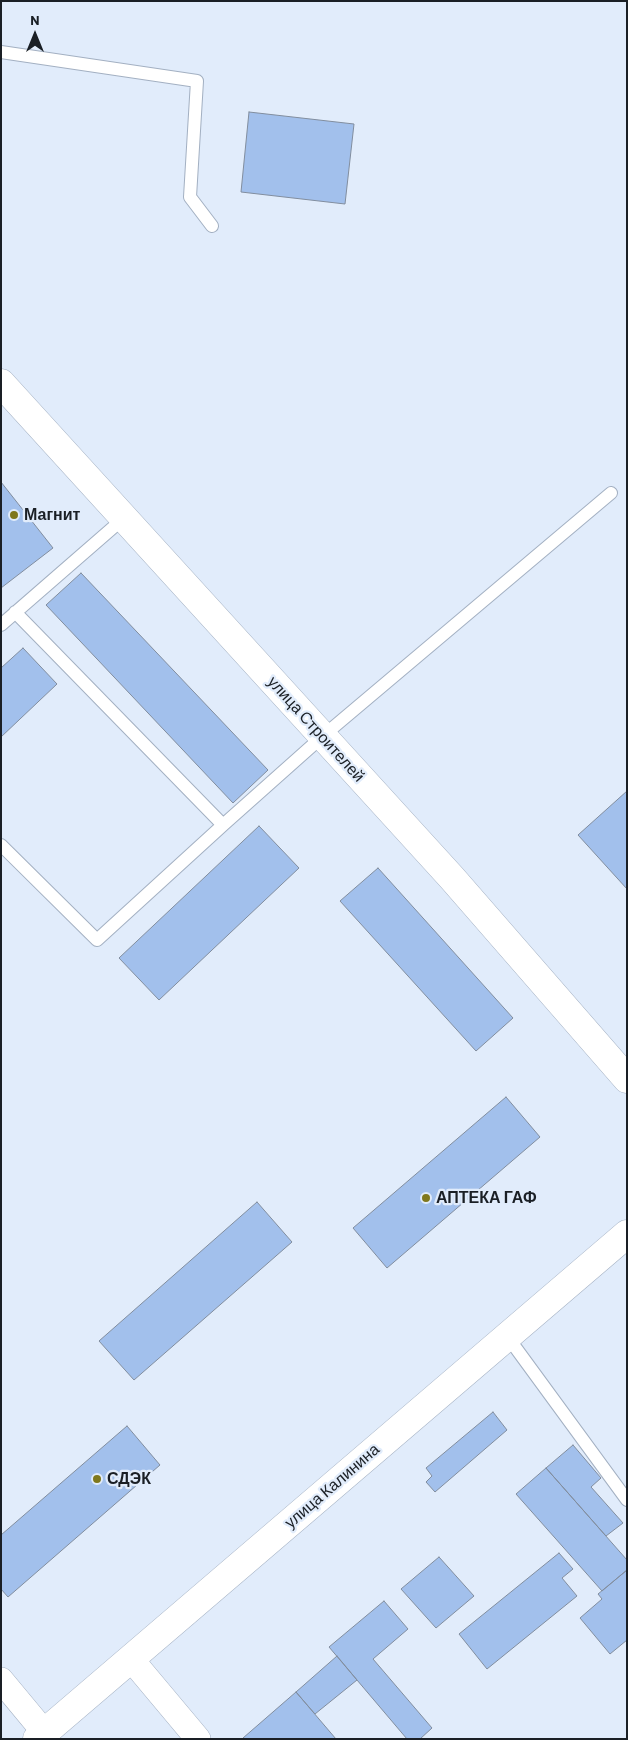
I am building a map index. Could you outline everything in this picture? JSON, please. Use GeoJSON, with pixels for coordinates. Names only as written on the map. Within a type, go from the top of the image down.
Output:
{"type":"FeatureCollection","features":[{"type":"Feature","properties":{"kind":"main road","name":"улица Строителей"},"geometry":{"type":"LineString","coordinates":[[1,383],[452,878],[627,1079]]}},
{"type":"Feature","properties":{"kind":"main road","name":"улица Калинина"},"geometry":{"type":"LineString","coordinates":[[41,1736],[627,1234]]}},
{"type":"Feature","properties":{"kind":"street"},"geometry":{"type":"LineString","coordinates":[[131,1659],[198,1739]]}},
{"type":"Feature","properties":{"kind":"street"},"geometry":{"type":"LineString","coordinates":[[1,1680],[41,1736]]}},
{"type":"Feature","properties":{"kind":"lane"},"geometry":{"type":"LineString","coordinates":[[1,52],[196,81],[190,197],[212,226]]}},
{"type":"Feature","properties":{"kind":"lane"},"geometry":{"type":"LineString","coordinates":[[1,845],[96,940],[322,736],[611,493]]}},
{"type":"Feature","properties":{"kind":"lane"},"geometry":{"type":"LineString","coordinates":[[1,625],[124,518]]}},
{"type":"Feature","properties":{"kind":"lane"},"geometry":{"type":"LineString","coordinates":[[15,612],[223,826]]}},
{"type":"Feature","properties":{"kind":"lane"},"geometry":{"type":"LineString","coordinates":[[507,1336],[627,1500]]}},
{"type":"Feature","properties":{"kind":"building"},"geometry":{"type":"Polygon","coordinates":[[[249,112],[354,124],[345,204],[241,192],[249,112]]]}},
{"type":"Feature","properties":{"kind":"building","name":"Магнит"},"geometry":{"type":"Polygon","coordinates":[[[1,482],[53,548],[1,588],[1,482]]]}},
{"type":"Feature","properties":{"kind":"building"},"geometry":{"type":"Polygon","coordinates":[[[81,573],[268,770],[233,803],[46,605],[81,573]]]}},
{"type":"Feature","properties":{"kind":"building"},"geometry":{"type":"Polygon","coordinates":[[[23,648],[57,684],[1,737],[1,668],[23,648]]]}},
{"type":"Feature","properties":{"kind":"building"},"geometry":{"type":"Polygon","coordinates":[[[627,791],[627,889],[578,835],[627,791]]]}},
{"type":"Feature","properties":{"kind":"building"},"geometry":{"type":"Polygon","coordinates":[[[259,826],[299,868],[159,1000],[119,958],[259,826]]]}},
{"type":"Feature","properties":{"kind":"building"},"geometry":{"type":"Polygon","coordinates":[[[378,868],[513,1018],[476,1051],[340,901],[378,868]]]}},
{"type":"Feature","properties":{"kind":"building"},"geometry":{"type":"Polygon","coordinates":[[[506,1097],[540,1137],[387,1268],[353,1228],[506,1097]]]}},
{"type":"Feature","properties":{"kind":"building"},"geometry":{"type":"Polygon","coordinates":[[[257,1202],[292,1242],[134,1380],[99,1341],[257,1202]]]}},
{"type":"Feature","properties":{"kind":"building"},"geometry":{"type":"Polygon","coordinates":[[[493,1412],[507,1430],[435,1492],[426,1482],[432,1476],[426,1468],[493,1412]]]}},
{"type":"Feature","properties":{"kind":"building"},"geometry":{"type":"Polygon","coordinates":[[[127,1426],[160,1465],[8,1597],[1,1589],[1,1535],[127,1426]]]}},
{"type":"Feature","properties":{"kind":"building"},"geometry":{"type":"Polygon","coordinates":[[[573,1445],[601,1478],[591,1487],[623,1523],[606,1536],[546,1468],[573,1445]]]}},
{"type":"Feature","properties":{"kind":"building"},"geometry":{"type":"Polygon","coordinates":[[[546,1468],[627,1560],[627,1570],[602,1591],[516,1494],[546,1468]]]}},
{"type":"Feature","properties":{"kind":"building"},"geometry":{"type":"Polygon","coordinates":[[[559,1553],[573,1569],[562,1578],[577,1596],[487,1669],[459,1634],[559,1553]]]}},
{"type":"Feature","properties":{"kind":"building"},"geometry":{"type":"Polygon","coordinates":[[[439,1557],[474,1596],[436,1628],[401,1589],[439,1557]]]}},
{"type":"Feature","properties":{"kind":"building"},"geometry":{"type":"Polygon","coordinates":[[[627,1570],[627,1640],[610,1654],[580,1618],[602,1599],[598,1594],[627,1570]]]}},
{"type":"Feature","properties":{"kind":"building"},"geometry":{"type":"Polygon","coordinates":[[[384,1601],[408,1629],[373,1659],[432,1728],[420,1739],[407,1739],[329,1647],[384,1601]]]}},
{"type":"Feature","properties":{"kind":"building"},"geometry":{"type":"Polygon","coordinates":[[[337,1656],[357,1680],[315,1714],[296,1692],[337,1656]]]}},
{"type":"Feature","properties":{"kind":"building"},"geometry":{"type":"Polygon","coordinates":[[[296,1692],[336,1739],[243,1738],[296,1692]]]}},
{"type":"Feature","properties":{"kind":"place","name":"Магнит"},"geometry":{"type":"Point","coordinates":[14,515]}},
{"type":"Feature","properties":{"kind":"place","name":"АПТЕКА ГАФ"},"geometry":{"type":"Point","coordinates":[426,1198]}},
{"type":"Feature","properties":{"kind":"place","name":"СДЭК"},"geometry":{"type":"Point","coordinates":[97,1479]}}]}
